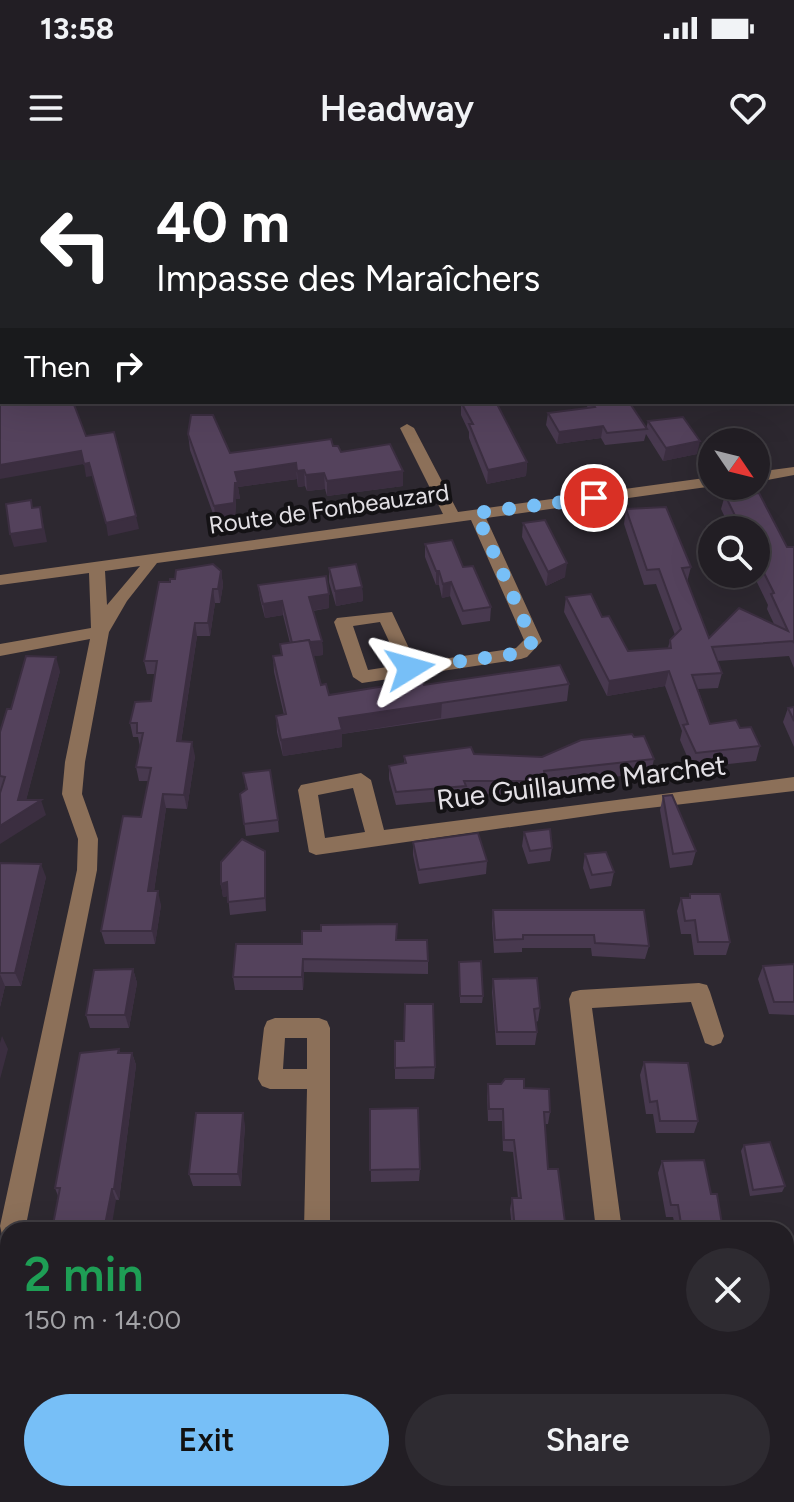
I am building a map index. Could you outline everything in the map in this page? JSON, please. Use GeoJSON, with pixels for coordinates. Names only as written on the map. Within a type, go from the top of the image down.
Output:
{"type":"FeatureCollection","features":[{"type":"Feature","properties":{"kind":"street"},"geometry":{"type":"LineString","coordinates":[[407,428],[452,516]]}},
{"type":"Feature","properties":{"kind":"street"},"geometry":{"type":"LineString","coordinates":[[770,475],[794,471]]}},
{"type":"Feature","properties":{"kind":"street","name":"Route de Fonbeauzard"},"geometry":{"type":"LineString","coordinates":[[0,580],[698,484]]}},
{"type":"Feature","properties":{"kind":"street"},"geometry":{"type":"LineString","coordinates":[[410,668],[521,653],[533,641],[476,513]]}},
{"type":"Feature","properties":{"kind":"street"},"geometry":{"type":"LineString","coordinates":[[0,650],[100,632],[120,598],[149,566],[149,559]]}},
{"type":"Feature","properties":{"kind":"street"},"geometry":{"type":"LineString","coordinates":[[14,1222],[87,870],[88,839],[72,794],[75,762],[100,632],[97,567]]}},
{"type":"Feature","properties":{"kind":"street","name":"Rue Guillaume Marchet"},"geometry":{"type":"LineString","coordinates":[[376,838],[644,799],[794,784]]}},
{"type":"Feature","properties":{"kind":"street"},"geometry":{"type":"LineString","coordinates":[[608,1222],[580,999],[699,992],[713,1036]]}},
{"type":"Feature","properties":{"kind":"street"},"geometry":{"type":"LineString","coordinates":[[317,1079],[317,1222]]}},
{"type":"Feature","properties":{"kind":"building"},"geometry":{"type":"Polygon","coordinates":[[[0,404],[74,404],[86,436],[114,432],[136,516],[106,523],[89,463],[84,464],[81,451],[0,465],[0,404]]]}},
{"type":"Feature","properties":{"kind":"building"},"geometry":{"type":"Polygon","coordinates":[[[462,404],[497,404],[527,462],[488,470],[469,424],[473,424],[462,404]]]}},
{"type":"Feature","properties":{"kind":"building"},"geometry":{"type":"Polygon","coordinates":[[[593,404],[630,404],[647,429],[607,433],[603,426],[559,432],[548,413],[595,407],[593,404]]]}},
{"type":"Feature","properties":{"kind":"building"},"geometry":{"type":"Polygon","coordinates":[[[191,415],[213,415],[230,453],[331,439],[333,446],[338,446],[341,452],[390,444],[403,471],[327,481],[324,473],[306,475],[304,470],[297,471],[296,463],[235,472],[238,483],[235,483],[234,503],[214,506],[188,434],[191,415]]]}},
{"type":"Feature","properties":{"kind":"building"},"geometry":{"type":"Polygon","coordinates":[[[683,417],[698,441],[666,448],[648,421],[683,417]]]}},
{"type":"Feature","properties":{"kind":"building"},"geometry":{"type":"Polygon","coordinates":[[[31,500],[32,508],[40,507],[43,529],[10,534],[6,504],[31,500]]]}},
{"type":"Feature","properties":{"kind":"building"},"geometry":{"type":"Polygon","coordinates":[[[727,500],[763,500],[787,547],[794,547],[794,643],[712,647],[722,673],[692,675],[710,724],[736,720],[740,728],[751,727],[760,746],[696,753],[683,725],[688,724],[669,671],[609,681],[566,597],[591,594],[602,617],[609,616],[628,651],[671,648],[670,640],[681,629],[659,569],[647,570],[626,509],[666,507],[691,567],[682,568],[709,638],[739,608],[788,631],[771,594],[774,593],[770,585],[770,516],[735,516],[727,500]]]}},
{"type":"Feature","properties":{"kind":"building"},"geometry":{"type":"Polygon","coordinates":[[[545,520],[567,563],[548,572],[523,523],[545,520]]]}},
{"type":"Feature","properties":{"kind":"building"},"geometry":{"type":"Polygon","coordinates":[[[452,540],[463,567],[473,566],[491,607],[463,611],[451,582],[443,584],[425,544],[452,540]]]}},
{"type":"Feature","properties":{"kind":"building"},"geometry":{"type":"Polygon","coordinates":[[[213,564],[221,571],[218,589],[213,589],[208,623],[195,623],[177,741],[192,742],[184,795],[163,794],[148,891],[158,891],[152,931],[101,931],[123,816],[141,817],[151,768],[136,767],[143,733],[137,733],[137,723],[130,723],[135,702],[151,701],[157,661],[144,661],[159,582],[175,579],[176,570],[213,564]]]}},
{"type":"Feature","properties":{"kind":"building"},"geometry":{"type":"Polygon","coordinates":[[[356,564],[362,587],[335,591],[329,568],[356,564]]]}},
{"type":"Feature","properties":{"kind":"building"},"geometry":{"type":"Polygon","coordinates":[[[326,576],[329,594],[309,597],[322,641],[292,643],[282,601],[263,604],[258,585],[326,576]]]}},
{"type":"Feature","properties":{"kind":"building"},"geometry":{"type":"Polygon","coordinates":[[[309,640],[321,685],[326,684],[329,695],[422,680],[424,685],[560,665],[569,684],[339,718],[342,730],[281,740],[276,716],[286,714],[273,656],[282,655],[280,644],[309,640]]]}},
{"type":"Feature","properties":{"kind":"building"},"geometry":{"type":"Polygon","coordinates":[[[26,656],[56,657],[18,800],[41,800],[0,826],[0,793],[5,777],[0,776],[0,732],[7,709],[11,709],[26,656]]]}},
{"type":"Feature","properties":{"kind":"building"},"geometry":{"type":"Polygon","coordinates":[[[794,707],[794,721],[788,708],[794,707]]]}},
{"type":"Feature","properties":{"kind":"building"},"geometry":{"type":"Polygon","coordinates":[[[632,734],[634,737],[644,736],[654,759],[544,771],[545,781],[464,781],[466,786],[396,792],[389,766],[406,763],[404,756],[471,747],[474,754],[542,757],[581,740],[632,734]]]}},
{"type":"Feature","properties":{"kind":"building"},"geometry":{"type":"Polygon","coordinates":[[[270,770],[278,820],[244,824],[240,794],[247,789],[243,773],[270,770]]]}},
{"type":"Feature","properties":{"kind":"building"},"geometry":{"type":"Polygon","coordinates":[[[672,795],[696,851],[673,854],[663,796],[672,795]]]}},
{"type":"Feature","properties":{"kind":"building"},"geometry":{"type":"Polygon","coordinates":[[[550,829],[552,848],[530,851],[524,832],[550,829]]]}},
{"type":"Feature","properties":{"kind":"building"},"geometry":{"type":"Polygon","coordinates":[[[478,833],[487,861],[419,870],[413,842],[478,833]]]}},
{"type":"Feature","properties":{"kind":"building"},"geometry":{"type":"Polygon","coordinates":[[[242,839],[265,851],[265,898],[228,902],[227,882],[221,884],[221,862],[242,839]]]}},
{"type":"Feature","properties":{"kind":"building"},"geometry":{"type":"Polygon","coordinates":[[[606,852],[614,872],[592,875],[585,854],[606,852]]]}},
{"type":"Feature","properties":{"kind":"building"},"geometry":{"type":"Polygon","coordinates":[[[0,863],[41,864],[15,973],[0,973],[0,863]]]}},
{"type":"Feature","properties":{"kind":"building"},"geometry":{"type":"Polygon","coordinates":[[[690,894],[720,894],[730,942],[698,942],[695,920],[685,921],[681,898],[690,898],[690,894]]]}},
{"type":"Feature","properties":{"kind":"building"},"geometry":{"type":"Polygon","coordinates":[[[493,910],[644,910],[649,946],[595,943],[594,935],[523,935],[523,939],[495,940],[493,910]]]}},
{"type":"Feature","properties":{"kind":"building"},"geometry":{"type":"Polygon","coordinates":[[[397,924],[396,940],[427,940],[428,961],[303,959],[302,977],[233,977],[236,944],[302,944],[302,931],[321,931],[321,925],[397,924]]]}},
{"type":"Feature","properties":{"kind":"building"},"geometry":{"type":"Polygon","coordinates":[[[481,961],[483,996],[460,996],[459,962],[481,961]]]}},
{"type":"Feature","properties":{"kind":"building"},"geometry":{"type":"Polygon","coordinates":[[[794,964],[794,1002],[774,1002],[763,966],[794,964]]]}},
{"type":"Feature","properties":{"kind":"building"},"geometry":{"type":"Polygon","coordinates":[[[133,969],[125,1015],[86,1015],[94,970],[133,969]]]}},
{"type":"Feature","properties":{"kind":"building"},"geometry":{"type":"Polygon","coordinates":[[[537,978],[540,1008],[534,1009],[537,1032],[497,1032],[493,979],[537,978]]]}},
{"type":"Feature","properties":{"kind":"building"},"geometry":{"type":"Polygon","coordinates":[[[405,1004],[433,1004],[435,1067],[395,1068],[395,1041],[404,1041],[405,1004]]]}},
{"type":"Feature","properties":{"kind":"building"},"geometry":{"type":"Polygon","coordinates":[[[119,1049],[118,1053],[132,1053],[114,1189],[106,1222],[54,1222],[60,1188],[55,1188],[80,1053],[119,1049]]]}},
{"type":"Feature","properties":{"kind":"building"},"geometry":{"type":"Polygon","coordinates":[[[644,1062],[688,1063],[698,1121],[660,1121],[657,1101],[650,1102],[644,1062]]]}},
{"type":"Feature","properties":{"kind":"building"},"geometry":{"type":"Polygon","coordinates":[[[505,1079],[524,1079],[524,1088],[549,1089],[550,1112],[544,1112],[548,1169],[558,1169],[565,1222],[514,1222],[512,1198],[521,1198],[514,1140],[504,1140],[503,1109],[489,1109],[488,1084],[501,1084],[505,1079]]]}},
{"type":"Feature","properties":{"kind":"building"},"geometry":{"type":"Polygon","coordinates":[[[418,1108],[420,1169],[370,1170],[370,1109],[418,1108]]]}},
{"type":"Feature","properties":{"kind":"building"},"geometry":{"type":"Polygon","coordinates":[[[196,1113],[243,1113],[238,1174],[189,1174],[196,1113]]]}},
{"type":"Feature","properties":{"kind":"building"},"geometry":{"type":"Polygon","coordinates":[[[770,1142],[785,1186],[753,1190],[744,1145],[770,1142]]]}},
{"type":"Feature","properties":{"kind":"building"},"geometry":{"type":"Polygon","coordinates":[[[704,1160],[711,1194],[717,1194],[722,1222],[681,1222],[678,1205],[671,1205],[662,1161],[704,1160]]]}},
{"type":"Feature","properties":{"kind":"route"},"geometry":{"type":"LineString","coordinates":[[410,668],[521,653],[533,641],[476,513],[594,498]]}}]}
